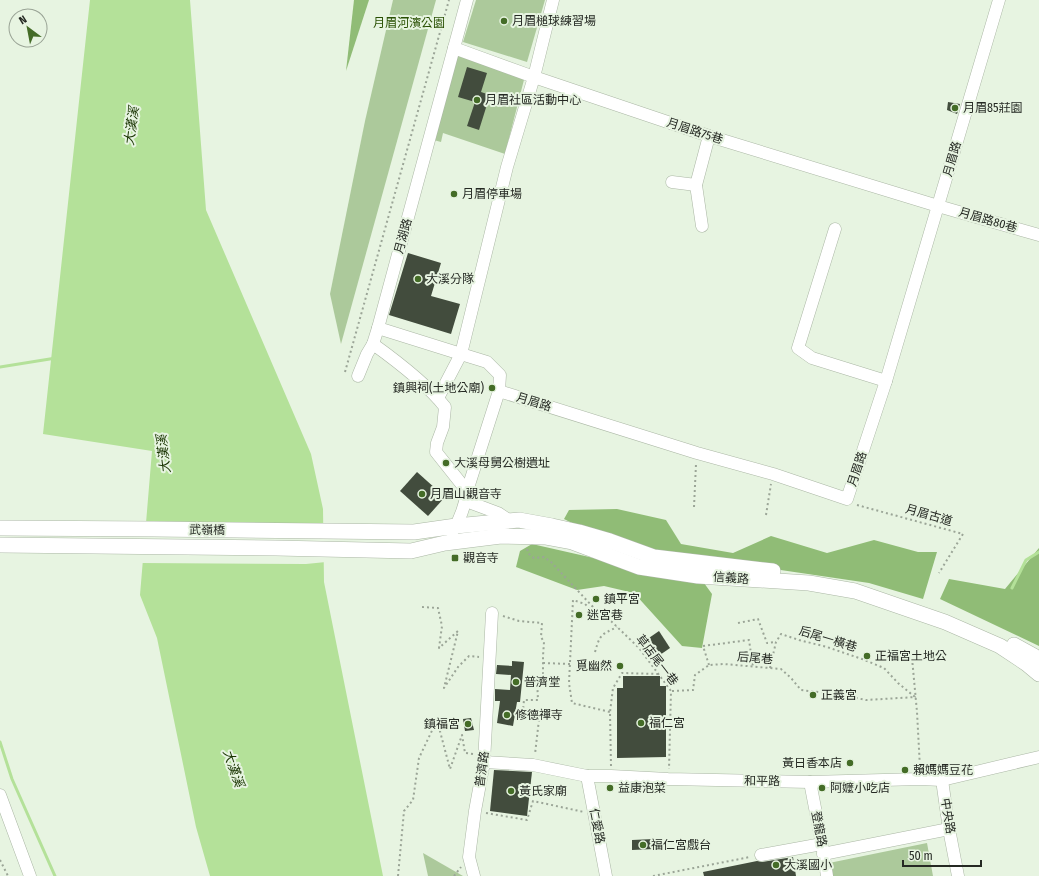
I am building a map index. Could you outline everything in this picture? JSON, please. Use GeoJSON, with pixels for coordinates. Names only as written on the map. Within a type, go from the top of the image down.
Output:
{"type":"FeatureCollection","features":[{"type":"Feature","properties":{"kind":"main road","name":"信義路"},"geometry":{"type":"LineString","coordinates":[[414,532],[519,520],[579,532],[610,541],[654,557],[830,578],[863,585],[946,614],[1004,640],[1039,660]]}},
{"type":"Feature","properties":{"kind":"main road","name":"武嶺橋"},"geometry":{"type":"LineString","coordinates":[[0,528],[414,532]]}},
{"type":"Feature","properties":{"kind":"main road","name":"信義路"},"geometry":{"type":"LineString","coordinates":[[411,551],[445,543],[501,536],[545,537],[572,542],[639,567],[698,576],[809,583],[855,591],[945,622],[1000,646],[1039,674]]}},
{"type":"Feature","properties":{"kind":"main road","name":"武嶺橋"},"geometry":{"type":"LineString","coordinates":[[0,545],[411,551]]}},
{"type":"Feature","properties":{"kind":"street","name":"月湖路"},"geometry":{"type":"LineString","coordinates":[[358,376],[366,354],[374,344],[467,0]]}},
{"type":"Feature","properties":{"kind":"street"},"geometry":{"type":"LineString","coordinates":[[438,398],[461,354],[505,174],[534,77],[553,0]]}},
{"type":"Feature","properties":{"kind":"street","name":"月眉路"},"geometry":{"type":"LineString","coordinates":[[499,391],[697,453],[773,474],[847,499],[886,381],[999,0]]}},
{"type":"Feature","properties":{"kind":"street","name":"月眉路75巷"},"geometry":{"type":"LineString","coordinates":[[454,48],[534,77],[709,136],[938,206]]}},
{"type":"Feature","properties":{"kind":"street"},"geometry":{"type":"LineString","coordinates":[[702,226],[696,185],[709,136]]}},
{"type":"Feature","properties":{"kind":"street"},"geometry":{"type":"LineString","coordinates":[[672,182],[696,185]]}},
{"type":"Feature","properties":{"kind":"street","name":"月眉路80巷"},"geometry":{"type":"LineString","coordinates":[[938,206],[1039,234]]}},
{"type":"Feature","properties":{"kind":"street"},"geometry":{"type":"LineString","coordinates":[[835,228],[798,348],[812,358],[886,381]]}},
{"type":"Feature","properties":{"kind":"street"},"geometry":{"type":"LineString","coordinates":[[378,328],[488,362],[500,375],[499,391],[467,496],[456,526],[445,543]]}},
{"type":"Feature","properties":{"kind":"street"},"geometry":{"type":"LineString","coordinates":[[374,344],[430,390],[445,408],[436,452],[467,496],[510,521]]}},
{"type":"Feature","properties":{"kind":"street","name":"普濟路"},"geometry":{"type":"LineString","coordinates":[[474,876],[469,857],[475,811],[484,762],[492,612]]}},
{"type":"Feature","properties":{"kind":"street","name":"和平路"},"geometry":{"type":"LineString","coordinates":[[484,762],[533,765],[587,776],[810,782],[920,779],[942,780],[1039,756]]}},
{"type":"Feature","properties":{"kind":"street","name":"仁愛路"},"geometry":{"type":"LineString","coordinates":[[587,776],[606,876]]}},
{"type":"Feature","properties":{"kind":"street","name":"中央路"},"geometry":{"type":"LineString","coordinates":[[942,780],[958,876]]}},
{"type":"Feature","properties":{"kind":"street","name":"登龍路"},"geometry":{"type":"LineString","coordinates":[[810,782],[827,876]]}},
{"type":"Feature","properties":{"kind":"street"},"geometry":{"type":"LineString","coordinates":[[0,795],[30,876]]}},
{"type":"Feature","properties":{"kind":"street"},"geometry":{"type":"LineString","coordinates":[[761,855],[823,849],[949,829]]}},
{"type":"Feature","properties":{"kind":"path"},"geometry":{"type":"LineString","coordinates":[[345,372],[449,0]]}},
{"type":"Feature","properties":{"kind":"path"},"geometry":{"type":"LineString","coordinates":[[694,507],[697,453]]}},
{"type":"Feature","properties":{"kind":"path"},"geometry":{"type":"LineString","coordinates":[[766,515],[773,474]]}},
{"type":"Feature","properties":{"kind":"path","name":"月眉古道"},"geometry":{"type":"LineString","coordinates":[[847,499],[854,504],[963,534],[939,573]]}},
{"type":"Feature","properties":{"kind":"path","name":"草店尾一巷"},"geometry":{"type":"LineString","coordinates":[[525,545],[529,554],[534,558],[544,557],[551,562],[593,607],[639,648],[672,691],[668,778]]}},
{"type":"Feature","properties":{"kind":"path"},"geometry":{"type":"LineString","coordinates":[[604,616],[595,614],[584,604],[573,600],[569,683],[572,703],[610,712]]}},
{"type":"Feature","properties":{"kind":"path"},"geometry":{"type":"LineString","coordinates":[[422,607],[438,608],[442,626],[439,648],[458,631],[444,688],[458,667],[469,656],[490,659]]}},
{"type":"Feature","properties":{"kind":"path"},"geometry":{"type":"LineString","coordinates":[[492,612],[519,621],[542,623],[541,637],[544,642],[543,681],[537,680],[538,700],[524,700],[523,710],[540,711],[533,765]]}},
{"type":"Feature","properties":{"kind":"path"},"geometry":{"type":"LineString","coordinates":[[738,623],[758,619],[767,643],[776,642],[770,668]]}},
{"type":"Feature","properties":{"kind":"path"},"geometry":{"type":"LineString","coordinates":[[595,652],[599,639],[605,633],[617,627]]}},
{"type":"Feature","properties":{"kind":"path","name":"后尾一橫巷"},"geometry":{"type":"LineString","coordinates":[[776,642],[781,634],[862,659],[884,668],[898,683],[916,697]]}},
{"type":"Feature","properties":{"kind":"path"},"geometry":{"type":"LineString","coordinates":[[672,691],[693,690],[695,675],[709,665],[703,646],[749,640],[753,666]]}},
{"type":"Feature","properties":{"kind":"path"},"geometry":{"type":"LineString","coordinates":[[912,658],[916,697],[920,779]]}},
{"type":"Feature","properties":{"kind":"path"},"geometry":{"type":"LineString","coordinates":[[543,663],[570,664]]}},
{"type":"Feature","properties":{"kind":"path","name":"后尾巷"},"geometry":{"type":"LineString","coordinates":[[709,665],[724,664],[781,669],[802,690],[842,695],[866,700],[916,697]]}},
{"type":"Feature","properties":{"kind":"path"},"geometry":{"type":"LineString","coordinates":[[611,776],[610,712],[613,688],[622,673],[658,674]]}},
{"type":"Feature","properties":{"kind":"path"},"geometry":{"type":"LineString","coordinates":[[398,876],[404,812],[413,800],[419,758],[437,720],[450,768],[462,735],[465,752],[475,754],[484,762]]}},
{"type":"Feature","properties":{"kind":"path"},"geometry":{"type":"LineString","coordinates":[[475,811],[527,820],[533,801],[595,814]]}},
{"type":"Feature","properties":{"kind":"path"},"geometry":{"type":"LineString","coordinates":[[653,876],[761,855]]}},
{"type":"Feature","properties":{"kind":"path"},"geometry":{"type":"LineString","coordinates":[[0,860],[8,876]]}},
{"type":"Feature","properties":{"kind":"green space","name":"月眉河濱公園"},"geometry":{"type":"Polygon","coordinates":[[[393,0],[436,0],[341,344],[330,294],[365,121],[393,0]]]}},
{"type":"Feature","properties":{"kind":"green space","name":"月眉槌球練習場"},"geometry":{"type":"Polygon","coordinates":[[[476,0],[545,0],[527,62],[463,42],[476,0]]]}},
{"type":"Feature","properties":{"kind":"green space"},"geometry":{"type":"Polygon","coordinates":[[[454,49],[526,72],[505,154],[443,133],[441,142],[430,139],[454,49]]]}},
{"type":"Feature","properties":{"kind":"green space"},"geometry":{"type":"Polygon","coordinates":[[[927,843],[933,876],[831,876],[829,863],[927,843]]]}},
{"type":"Feature","properties":{"kind":"green space"},"geometry":{"type":"Polygon","coordinates":[[[423,853],[463,876],[428,876],[423,853]]]}},
{"type":"Feature","properties":{"kind":"shaded area"},"geometry":{"type":"Polygon","coordinates":[[[354,0],[369,0],[346,71],[354,0]]]}},
{"type":"Feature","properties":{"kind":"shaded area"},"geometry":{"type":"Polygon","coordinates":[[[617,509],[666,520],[681,544],[733,553],[771,536],[827,553],[874,540],[918,552],[937,552],[923,599],[869,583],[653,551],[582,528],[564,519],[569,510],[617,509]]]}},
{"type":"Feature","properties":{"kind":"shaded area"},"geometry":{"type":"Polygon","coordinates":[[[532,544],[704,583],[712,594],[702,648],[682,646],[634,593],[604,586],[577,590],[516,567],[520,551],[532,544]]]}},
{"type":"Feature","properties":{"kind":"shaded area"},"geometry":{"type":"Polygon","coordinates":[[[1039,548],[1039,646],[940,599],[949,579],[1005,589],[1039,548]]]}},
{"type":"Feature","properties":{"kind":"water","name":"大漢溪"},"geometry":{"type":"Polygon","coordinates":[[[90,0],[190,0],[206,210],[311,454],[323,509],[324,582],[383,876],[210,876],[196,827],[157,638],[140,595],[152,451],[43,434],[90,0]]]}},
{"type":"Feature","properties":{"kind":"pier"},"geometry":{"type":"Polygon","coordinates":[[[144,525],[325,526],[326,562],[306,564],[141,563],[144,525]]]}},
{"type":"Feature","properties":{"kind":"building","name":"月眉社區活動中心"},"geometry":{"type":"Polygon","coordinates":[[[467,67],[487,73],[481,92],[490,95],[479,130],[467,126],[475,102],[458,97],[467,67]]]}},
{"type":"Feature","properties":{"kind":"building","name":"月眉85莊園"},"geometry":{"type":"Polygon","coordinates":[[[948,102],[960,104],[957,114],[947,110],[948,102]]]}},
{"type":"Feature","properties":{"kind":"building","name":"大溪分隊"},"geometry":{"type":"Polygon","coordinates":[[[408,253],[441,263],[431,296],[460,304],[451,334],[389,315],[408,253]]]}},
{"type":"Feature","properties":{"kind":"building","name":"月眉山觀音寺"},"geometry":{"type":"Polygon","coordinates":[[[417,472],[445,497],[428,516],[400,491],[417,472]]]}},
{"type":"Feature","properties":{"kind":"building"},"geometry":{"type":"Polygon","coordinates":[[[659,631],[670,648],[657,657],[646,640],[659,631]]]}},
{"type":"Feature","properties":{"kind":"building","name":"普濟堂"},"geometry":{"type":"Polygon","coordinates":[[[512,661],[524,662],[520,702],[517,702],[513,726],[497,723],[500,701],[495,701],[495,689],[510,690],[511,675],[496,674],[497,665],[512,666],[512,661]]]}},
{"type":"Feature","properties":{"kind":"building","name":"福仁宮"},"geometry":{"type":"Polygon","coordinates":[[[623,676],[660,676],[660,686],[666,686],[666,757],[617,758],[617,688],[623,688],[623,676]]]}},
{"type":"Feature","properties":{"kind":"building","name":"鎮福宮"},"geometry":{"type":"Polygon","coordinates":[[[471,718],[474,730],[465,731],[463,719],[471,718]]]}},
{"type":"Feature","properties":{"kind":"building","name":"黃氏家廟"},"geometry":{"type":"Polygon","coordinates":[[[494,770],[532,772],[527,816],[490,811],[494,770]]]}},
{"type":"Feature","properties":{"kind":"building","name":"福仁宮戲台"},"geometry":{"type":"Polygon","coordinates":[[[654,839],[654,849],[632,850],[632,840],[654,839]]]}},
{"type":"Feature","properties":{"kind":"building","name":"大溪國小"},"geometry":{"type":"Polygon","coordinates":[[[793,857],[796,876],[704,876],[703,872],[757,861],[762,862],[793,857]]]}},
{"type":"Feature","properties":{"kind":"waterway"},"geometry":{"type":"LineString","coordinates":[[0,367],[56,358]]}},
{"type":"Feature","properties":{"kind":"waterway"},"geometry":{"type":"LineString","coordinates":[[1012,588],[1026,560],[1039,552]]}},
{"type":"Feature","properties":{"kind":"waterway"},"geometry":{"type":"LineString","coordinates":[[0,742],[12,779],[55,876]]}},
{"type":"Feature","properties":{"kind":"place","name":"月眉槌球練習場"},"geometry":{"type":"Point","coordinates":[504,21]}},
{"type":"Feature","properties":{"kind":"place","name":"月眉社區活動中心"},"geometry":{"type":"Point","coordinates":[477,100]}},
{"type":"Feature","properties":{"kind":"place","name":"月眉85莊園"},"geometry":{"type":"Point","coordinates":[955,108]}},
{"type":"Feature","properties":{"kind":"place","name":"月眉停車場"},"geometry":{"type":"Point","coordinates":[454,194]}},
{"type":"Feature","properties":{"kind":"place","name":"大溪分隊"},"geometry":{"type":"Point","coordinates":[418,279]}},
{"type":"Feature","properties":{"kind":"place","name":"鎮興祠(土地公廟)"},"geometry":{"type":"Point","coordinates":[492,388]}},
{"type":"Feature","properties":{"kind":"place","name":"大溪母舅公樹遺址"},"geometry":{"type":"Point","coordinates":[446,463]}},
{"type":"Feature","properties":{"kind":"place","name":"月眉山觀音寺"},"geometry":{"type":"Point","coordinates":[422,494]}},
{"type":"Feature","properties":{"kind":"place","name":"觀音寺"},"geometry":{"type":"Point","coordinates":[455,558]}},
{"type":"Feature","properties":{"kind":"place","name":"鎮平宮"},"geometry":{"type":"Point","coordinates":[596,599]}},
{"type":"Feature","properties":{"kind":"place","name":"迷宮巷"},"geometry":{"type":"Point","coordinates":[579,615]}},
{"type":"Feature","properties":{"kind":"place","name":"正福宮土地公"},"geometry":{"type":"Point","coordinates":[867,656]}},
{"type":"Feature","properties":{"kind":"place","name":"覓幽然"},"geometry":{"type":"Point","coordinates":[620,666]}},
{"type":"Feature","properties":{"kind":"place","name":"普濟堂"},"geometry":{"type":"Point","coordinates":[516,682]}},
{"type":"Feature","properties":{"kind":"place","name":"正義宮"},"geometry":{"type":"Point","coordinates":[813,695]}},
{"type":"Feature","properties":{"kind":"place","name":"修德禪寺"},"geometry":{"type":"Point","coordinates":[507,715]}},
{"type":"Feature","properties":{"kind":"place","name":"福仁宮"},"geometry":{"type":"Point","coordinates":[641,723]}},
{"type":"Feature","properties":{"kind":"place","name":"鎮福宮"},"geometry":{"type":"Point","coordinates":[468,724]}},
{"type":"Feature","properties":{"kind":"place","name":"黃日香本店"},"geometry":{"type":"Point","coordinates":[850,763]}},
{"type":"Feature","properties":{"kind":"place","name":"賴媽媽豆花"},"geometry":{"type":"Point","coordinates":[905,770]}},
{"type":"Feature","properties":{"kind":"place","name":"益康泡菜"},"geometry":{"type":"Point","coordinates":[610,788]}},
{"type":"Feature","properties":{"kind":"place","name":"阿嬤小吃店"},"geometry":{"type":"Point","coordinates":[822,788]}},
{"type":"Feature","properties":{"kind":"place","name":"黃氏家廟"},"geometry":{"type":"Point","coordinates":[511,791]}},
{"type":"Feature","properties":{"kind":"place","name":"福仁宮戲台"},"geometry":{"type":"Point","coordinates":[643,845]}},
{"type":"Feature","properties":{"kind":"place","name":"大溪國小"},"geometry":{"type":"Point","coordinates":[776,865]}}]}
